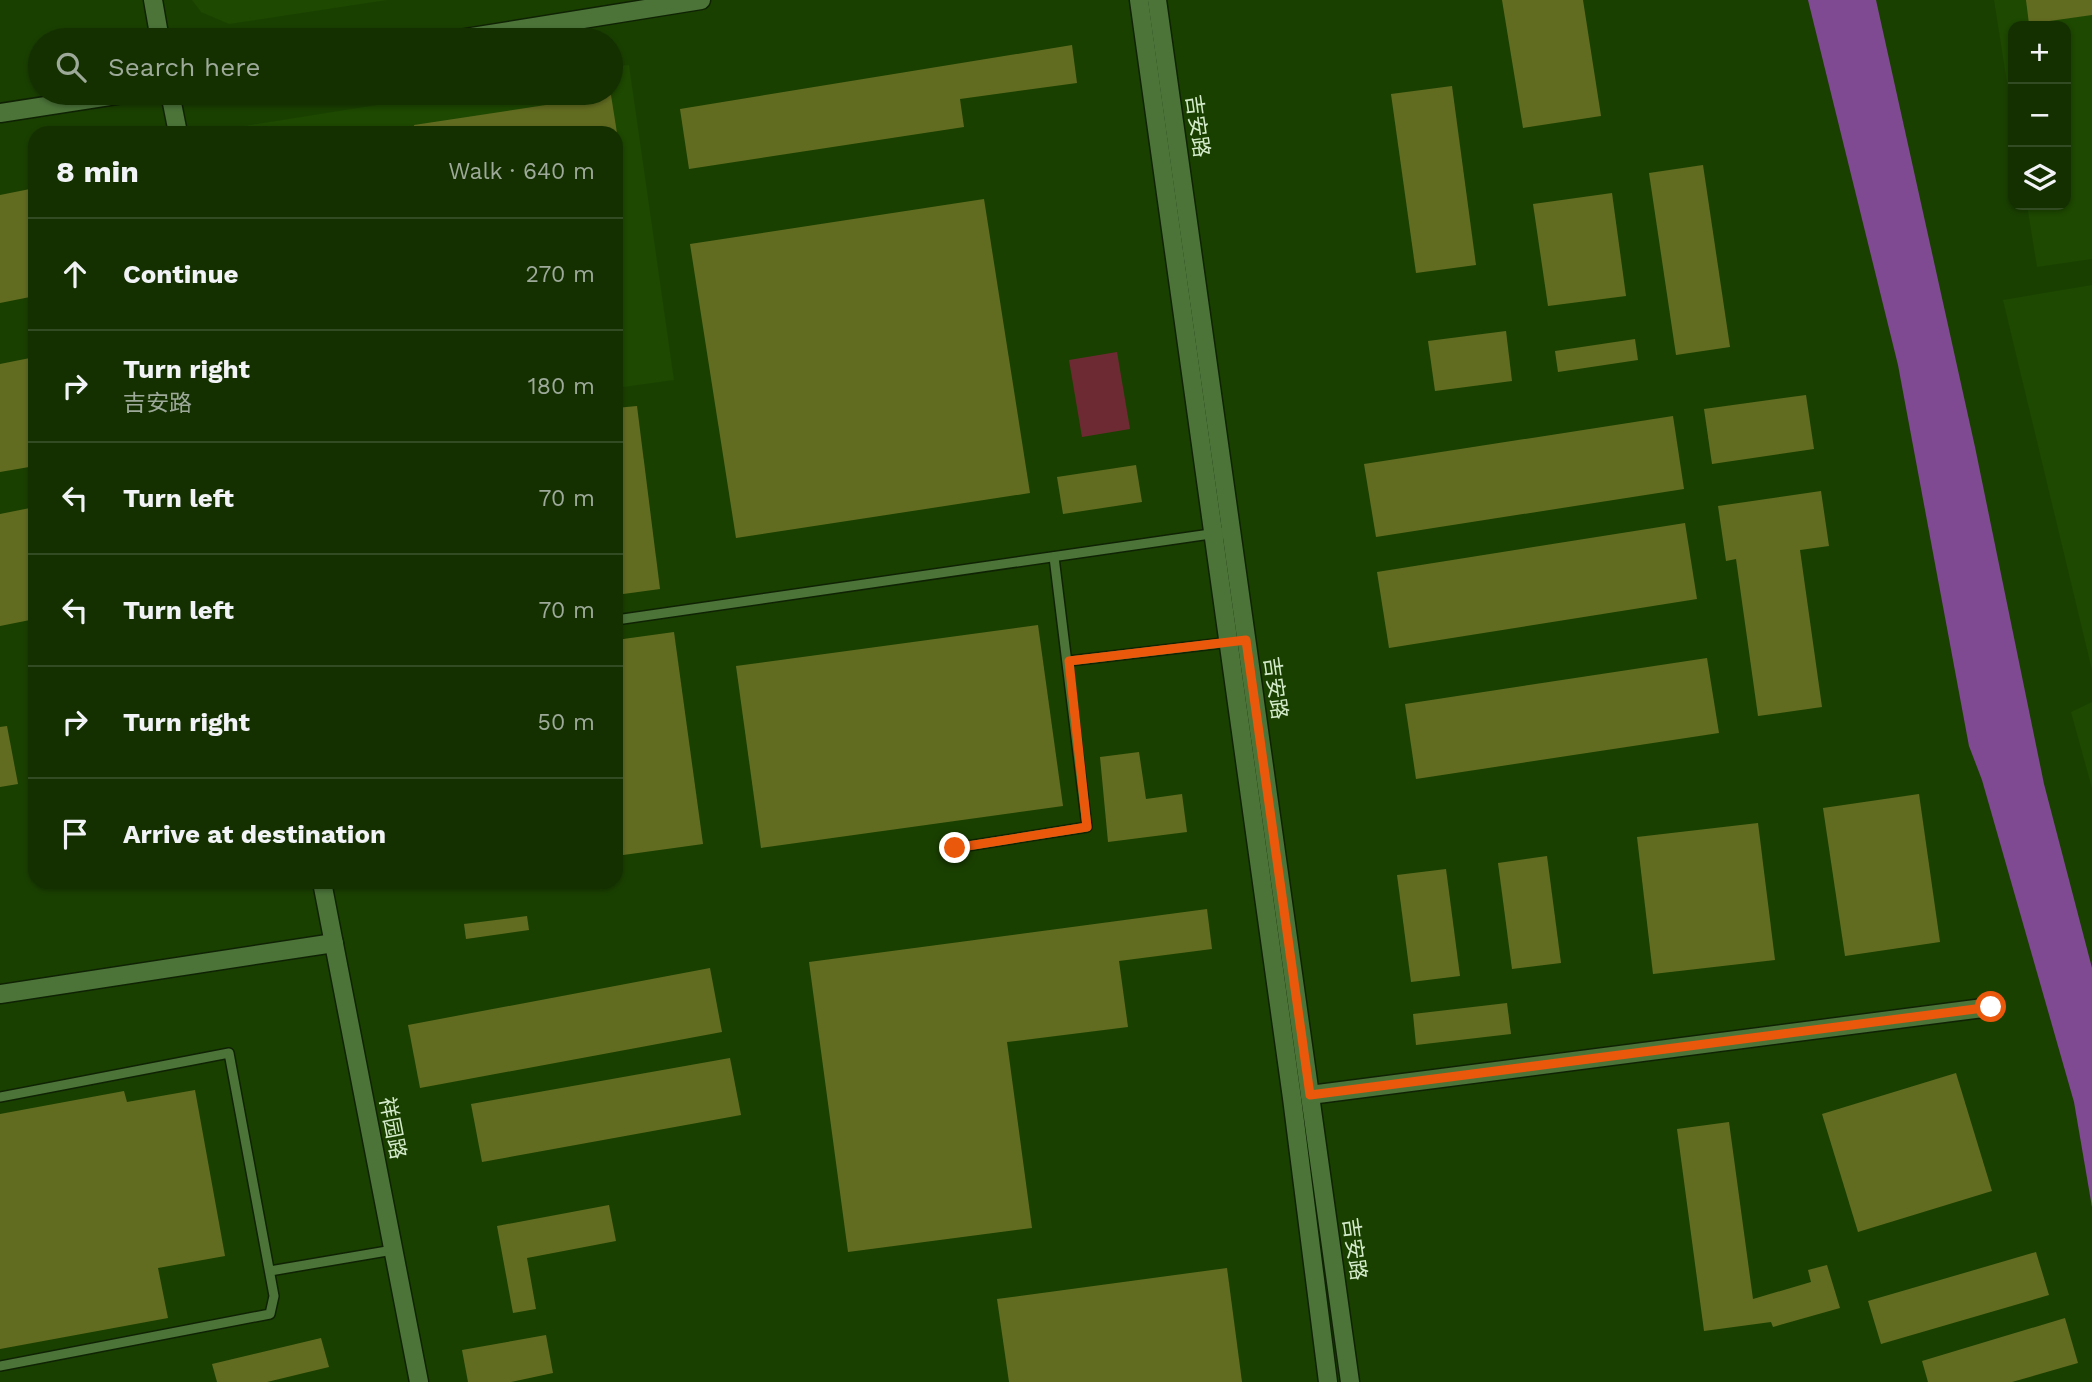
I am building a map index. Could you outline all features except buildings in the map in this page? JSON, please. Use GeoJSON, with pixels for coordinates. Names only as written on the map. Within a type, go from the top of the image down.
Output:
{"type":"FeatureCollection","features":[{"type":"Feature","properties":{"kind":"street"},"geometry":{"type":"LineString","coordinates":[[153,0],[158,28]]}},
{"type":"Feature","properties":{"kind":"street"},"geometry":{"type":"LineString","coordinates":[[527,28],[701,0]]}},
{"type":"Feature","properties":{"kind":"street","name":"吉安路"},"geometry":{"type":"LineString","coordinates":[[1139,0],[1222,532]]}},
{"type":"Feature","properties":{"kind":"street","name":"吉安路"},"geometry":{"type":"LineString","coordinates":[[1157,0],[1328,1382]]}},
{"type":"Feature","properties":{"kind":"street"},"geometry":{"type":"LineString","coordinates":[[0,113],[52,105]]}},
{"type":"Feature","properties":{"kind":"street"},"geometry":{"type":"LineString","coordinates":[[172,105],[177,126]]}},
{"type":"Feature","properties":{"kind":"street","name":"吉安路"},"geometry":{"type":"LineString","coordinates":[[1237,641],[1310,1095],[1350,1382]]}},
{"type":"Feature","properties":{"kind":"street","name":"祥园路"},"geometry":{"type":"LineString","coordinates":[[323,889],[419,1382]]}},
{"type":"Feature","properties":{"kind":"street"},"geometry":{"type":"LineString","coordinates":[[0,994],[334,943]]}},
{"type":"Feature","properties":{"kind":"street"},"geometry":{"type":"LineString","coordinates":[[1310,1095],[1991,1007]]}},
{"type":"Feature","properties":{"kind":"lane"},"geometry":{"type":"LineString","coordinates":[[623,619],[1222,532]]}},
{"type":"Feature","properties":{"kind":"lane"},"geometry":{"type":"LineString","coordinates":[[955,848],[1087,827],[1069,661],[1054,557]]}},
{"type":"Feature","properties":{"kind":"lane"},"geometry":{"type":"LineString","coordinates":[[1069,661],[1237,641]]}},
{"type":"Feature","properties":{"kind":"lane"},"geometry":{"type":"LineString","coordinates":[[0,1097],[229,1053],[274,1296],[270,1314],[0,1366]]}},
{"type":"Feature","properties":{"kind":"lane"},"geometry":{"type":"LineString","coordinates":[[270,1271],[393,1250]]}},
{"type":"Feature","properties":{"kind":"shaded area"},"geometry":{"type":"Polygon","coordinates":[[[192,0],[387,0],[229,24],[201,12],[192,0]]]}},
{"type":"Feature","properties":{"kind":"shaded area"},"geometry":{"type":"Polygon","coordinates":[[[1808,0],[1876,0],[1975,447],[2044,784],[2092,968],[2092,1207],[2074,1102],[1982,780],[1969,746],[1898,365],[1808,0]]]}},
{"type":"Feature","properties":{"kind":"shaded area"},"geometry":{"type":"Polygon","coordinates":[[[1994,0],[2092,0],[2092,259],[2037,267],[2028,210],[2071,210],[2071,21],[2008,21],[2008,88],[1994,0]]]}},
{"type":"Feature","properties":{"kind":"shaded area"},"geometry":{"type":"Polygon","coordinates":[[[629,65],[674,380],[623,387],[623,126],[245,126],[377,105],[623,105],[623,66],[629,65]]]}},
{"type":"Feature","properties":{"kind":"shaded area"},"geometry":{"type":"Polygon","coordinates":[[[2092,285],[2092,670],[2003,300],[2092,285]]]}},
{"type":"Feature","properties":{"kind":"shaded area"},"geometry":{"type":"Polygon","coordinates":[[[1117,352],[1130,429],[1082,437],[1069,360],[1117,352]]]}},
{"type":"Feature","properties":{"kind":"shaded area"},"geometry":{"type":"Polygon","coordinates":[[[2092,702],[2092,788],[2071,712],[2092,702]]]}},
{"type":"Feature","properties":{"kind":"route"},"geometry":{"type":"LineString","coordinates":[[955,848],[1087,827],[1069,661],[1246,640],[1310,1095],[1991,1007]]}}]}
